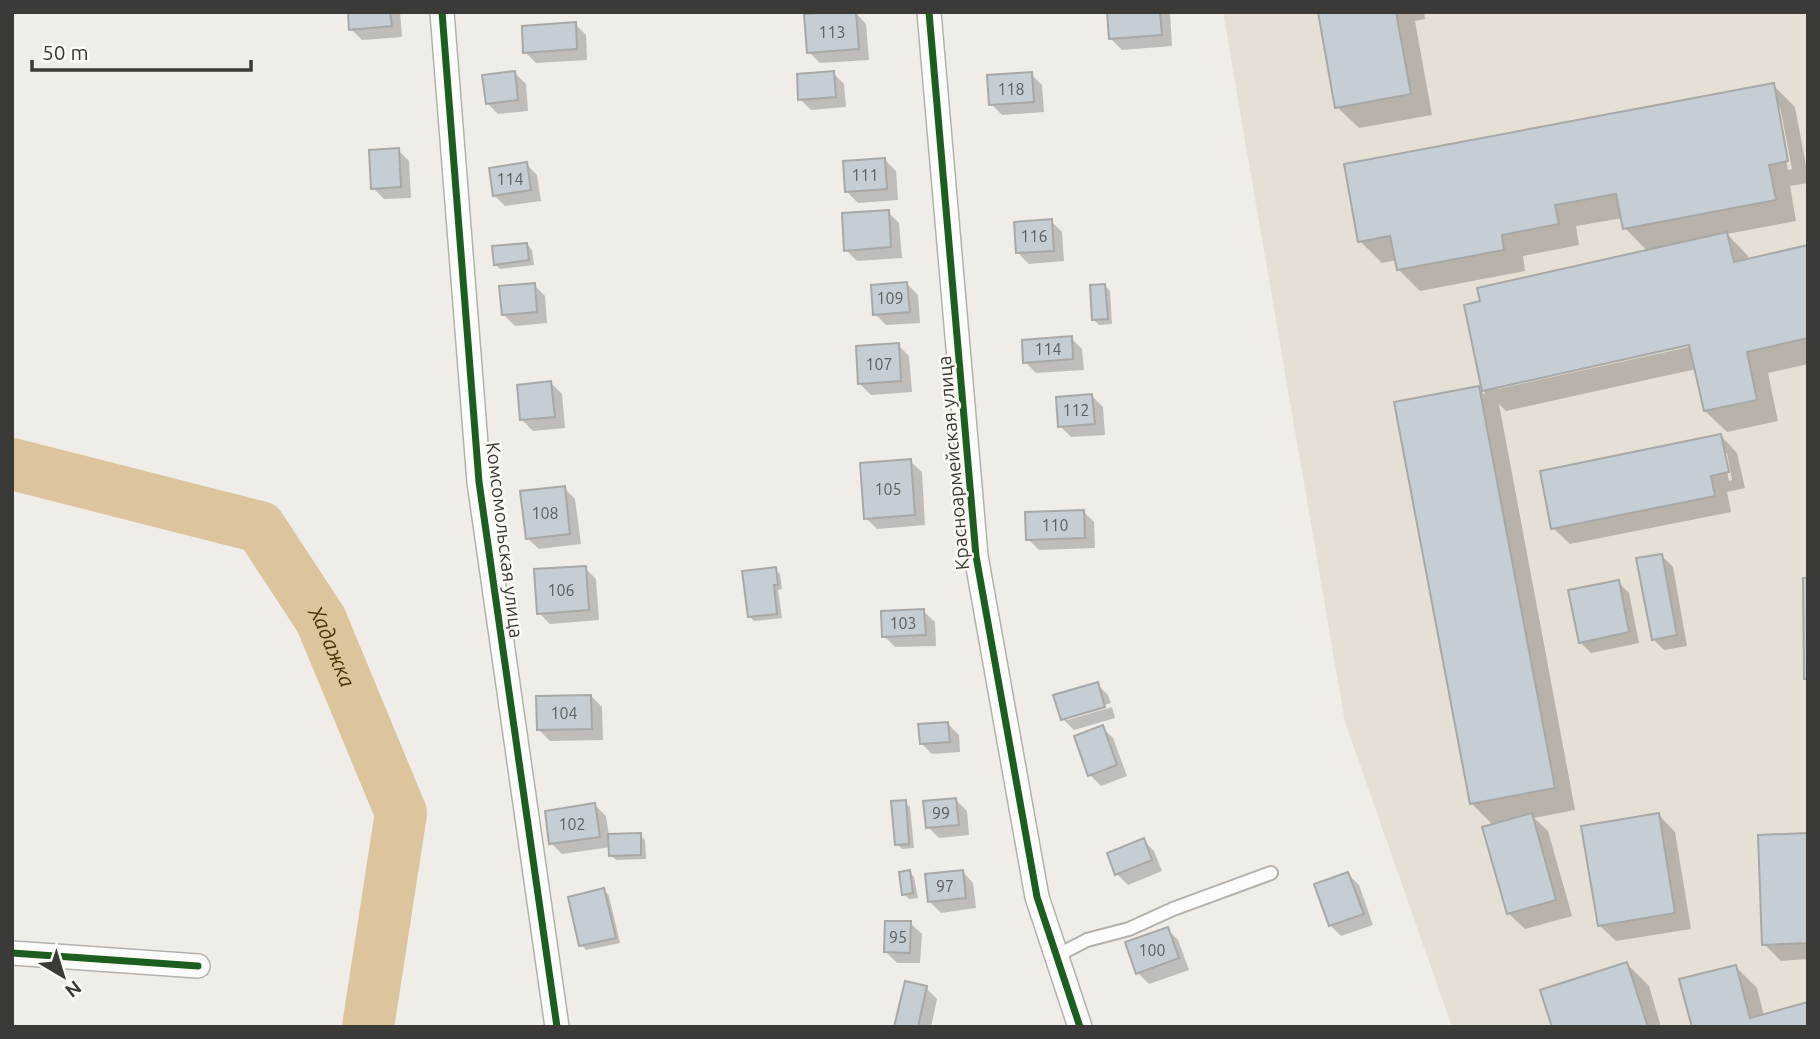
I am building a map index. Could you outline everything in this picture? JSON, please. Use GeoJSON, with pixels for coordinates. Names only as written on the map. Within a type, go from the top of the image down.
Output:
{"type":"FeatureCollection","features":[{"type":"Feature","properties":{"kind":"street","name":"Комсомольская улица"},"geometry":{"type":"LineString","coordinates":[[442,12],[479,481],[556,1027]]}},
{"type":"Feature","properties":{"kind":"street","name":"Красноармейская улица"},"geometry":{"type":"LineString","coordinates":[[929,12],[976,556],[1037,897],[1080,1027]]}},
{"type":"Feature","properties":{"kind":"street"},"geometry":{"type":"LineString","coordinates":[[12,953],[198,966]]}},
{"type":"Feature","properties":{"kind":"lane"},"geometry":{"type":"LineString","coordinates":[[1056,956],[1087,940],[1129,929],[1173,909],[1271,873]]}},
{"type":"Feature","properties":{"kind":"shaded area"},"geometry":{"type":"Polygon","coordinates":[[[1223,12],[1808,12],[1808,1027],[1452,1027],[1345,722],[1223,12]]]}},
{"type":"Feature","properties":{"kind":"building"},"geometry":{"type":"Polygon","coordinates":[[[348,12],[390,12],[392,26],[349,30],[348,12]]]}},
{"type":"Feature","properties":{"kind":"building"},"geometry":{"type":"Polygon","coordinates":[[[856,12],[859,49],[807,53],[804,14],[856,12]]]}},
{"type":"Feature","properties":{"kind":"building"},"geometry":{"type":"Polygon","coordinates":[[[1107,12],[1160,12],[1162,35],[1109,39],[1107,12]]]}},
{"type":"Feature","properties":{"kind":"building"},"geometry":{"type":"Polygon","coordinates":[[[1318,12],[1396,12],[1411,94],[1335,108],[1318,12]]]}},
{"type":"Feature","properties":{"kind":"building"},"geometry":{"type":"Polygon","coordinates":[[[576,22],[577,49],[523,53],[522,26],[576,22]]]}},
{"type":"Feature","properties":{"kind":"building"},"geometry":{"type":"Polygon","coordinates":[[[515,71],[518,100],[486,104],[482,75],[515,71]]]}},
{"type":"Feature","properties":{"kind":"building"},"geometry":{"type":"Polygon","coordinates":[[[834,71],[836,97],[798,100],[797,74],[834,71]]]}},
{"type":"Feature","properties":{"kind":"building"},"geometry":{"type":"Polygon","coordinates":[[[1032,72],[1034,102],[989,105],[987,75],[1032,72]]]}},
{"type":"Feature","properties":{"kind":"building"},"geometry":{"type":"Polygon","coordinates":[[[1774,83],[1788,161],[1769,165],[1776,200],[1623,229],[1616,194],[1555,205],[1559,224],[1502,235],[1504,250],[1397,270],[1390,236],[1358,242],[1344,164],[1774,83]]]}},
{"type":"Feature","properties":{"kind":"building"},"geometry":{"type":"Polygon","coordinates":[[[399,148],[401,187],[371,189],[369,150],[399,148]]]}},
{"type":"Feature","properties":{"kind":"building"},"geometry":{"type":"Polygon","coordinates":[[[885,158],[887,189],[845,192],[843,161],[885,158]]]}},
{"type":"Feature","properties":{"kind":"building"},"geometry":{"type":"Polygon","coordinates":[[[527,162],[531,190],[493,196],[489,168],[527,162]]]}},
{"type":"Feature","properties":{"kind":"building"},"geometry":{"type":"Polygon","coordinates":[[[889,210],[891,247],[844,251],[842,213],[889,210]]]}},
{"type":"Feature","properties":{"kind":"building"},"geometry":{"type":"Polygon","coordinates":[[[1052,219],[1054,251],[1016,253],[1014,222],[1052,219]]]}},
{"type":"Feature","properties":{"kind":"building"},"geometry":{"type":"Polygon","coordinates":[[[1727,232],[1734,262],[1808,245],[1808,338],[1747,352],[1757,400],[1704,411],[1689,345],[1482,391],[1464,305],[1480,301],[1477,288],[1727,232]]]}},
{"type":"Feature","properties":{"kind":"building"},"geometry":{"type":"Polygon","coordinates":[[[527,243],[529,260],[494,265],[492,246],[527,243]]]}},
{"type":"Feature","properties":{"kind":"building"},"geometry":{"type":"Polygon","coordinates":[[[907,282],[910,312],[873,315],[871,285],[907,282]]]}},
{"type":"Feature","properties":{"kind":"building"},"geometry":{"type":"Polygon","coordinates":[[[535,283],[537,312],[502,315],[499,286],[535,283]]]}},
{"type":"Feature","properties":{"kind":"building"},"geometry":{"type":"Polygon","coordinates":[[[1105,284],[1108,319],[1092,320],[1090,285],[1105,284]]]}},
{"type":"Feature","properties":{"kind":"building"},"geometry":{"type":"Polygon","coordinates":[[[1072,336],[1073,359],[1023,363],[1022,340],[1072,336]]]}},
{"type":"Feature","properties":{"kind":"building"},"geometry":{"type":"Polygon","coordinates":[[[899,343],[901,381],[858,384],[856,346],[899,343]]]}},
{"type":"Feature","properties":{"kind":"building"},"geometry":{"type":"Polygon","coordinates":[[[551,381],[555,417],[520,420],[517,385],[551,381]]]}},
{"type":"Feature","properties":{"kind":"building"},"geometry":{"type":"Polygon","coordinates":[[[1479,386],[1555,788],[1470,804],[1394,402],[1479,386]]]}},
{"type":"Feature","properties":{"kind":"building"},"geometry":{"type":"Polygon","coordinates":[[[1092,394],[1095,424],[1058,427],[1056,397],[1092,394]]]}},
{"type":"Feature","properties":{"kind":"building"},"geometry":{"type":"Polygon","coordinates":[[[1721,434],[1729,472],[1711,476],[1715,496],[1551,529],[1540,471],[1721,434]]]}},
{"type":"Feature","properties":{"kind":"building"},"geometry":{"type":"Polygon","coordinates":[[[911,459],[915,515],[864,519],[860,463],[911,459]]]}},
{"type":"Feature","properties":{"kind":"building"},"geometry":{"type":"Polygon","coordinates":[[[565,486],[570,534],[526,539],[520,491],[565,486]]]}},
{"type":"Feature","properties":{"kind":"building"},"geometry":{"type":"Polygon","coordinates":[[[1084,510],[1085,538],[1026,540],[1025,512],[1084,510]]]}},
{"type":"Feature","properties":{"kind":"building"},"geometry":{"type":"Polygon","coordinates":[[[1662,554],[1677,635],[1652,640],[1636,558],[1662,554]]]}},
{"type":"Feature","properties":{"kind":"building"},"geometry":{"type":"Polygon","coordinates":[[[586,566],[589,610],[537,614],[534,569],[586,566]]]}},
{"type":"Feature","properties":{"kind":"building"},"geometry":{"type":"Polygon","coordinates":[[[776,567],[778,585],[774,585],[777,614],[748,617],[742,571],[776,567]]]}},
{"type":"Feature","properties":{"kind":"building"},"geometry":{"type":"Polygon","coordinates":[[[1803,578],[1808,578],[1808,679],[1804,679],[1803,578]]]}},
{"type":"Feature","properties":{"kind":"building"},"geometry":{"type":"Polygon","coordinates":[[[1619,580],[1629,632],[1579,643],[1568,590],[1619,580]]]}},
{"type":"Feature","properties":{"kind":"building"},"geometry":{"type":"Polygon","coordinates":[[[924,609],[926,635],[882,637],[881,611],[924,609]]]}},
{"type":"Feature","properties":{"kind":"building"},"geometry":{"type":"Polygon","coordinates":[[[1098,682],[1105,707],[1061,720],[1053,695],[1098,682]]]}},
{"type":"Feature","properties":{"kind":"building"},"geometry":{"type":"Polygon","coordinates":[[[591,695],[592,729],[537,730],[536,696],[591,695]]]}},
{"type":"Feature","properties":{"kind":"building"},"geometry":{"type":"Polygon","coordinates":[[[948,722],[950,742],[920,744],[918,724],[948,722]]]}},
{"type":"Feature","properties":{"kind":"building"},"geometry":{"type":"Polygon","coordinates":[[[1103,725],[1117,765],[1088,776],[1074,736],[1103,725]]]}},
{"type":"Feature","properties":{"kind":"building"},"geometry":{"type":"Polygon","coordinates":[[[956,798],[959,825],[926,828],[923,801],[956,798]]]}},
{"type":"Feature","properties":{"kind":"building"},"geometry":{"type":"Polygon","coordinates":[[[906,800],[909,844],[895,845],[891,801],[906,800]]]}},
{"type":"Feature","properties":{"kind":"building"},"geometry":{"type":"Polygon","coordinates":[[[595,803],[600,837],[549,844],[545,811],[595,803]]]}},
{"type":"Feature","properties":{"kind":"building"},"geometry":{"type":"Polygon","coordinates":[[[1532,813],[1556,900],[1507,914],[1482,827],[1532,813]]]}},
{"type":"Feature","properties":{"kind":"building"},"geometry":{"type":"Polygon","coordinates":[[[1659,813],[1675,913],[1598,926],[1581,826],[1659,813]]]}},
{"type":"Feature","properties":{"kind":"building"},"geometry":{"type":"Polygon","coordinates":[[[641,833],[641,855],[609,856],[608,834],[641,833]]]}},
{"type":"Feature","properties":{"kind":"building"},"geometry":{"type":"Polygon","coordinates":[[[1808,833],[1808,943],[1762,945],[1758,835],[1808,833]]]}},
{"type":"Feature","properties":{"kind":"building"},"geometry":{"type":"Polygon","coordinates":[[[1144,838],[1152,860],[1115,875],[1107,853],[1144,838]]]}},
{"type":"Feature","properties":{"kind":"building"},"geometry":{"type":"Polygon","coordinates":[[[910,870],[913,893],[902,895],[899,872],[910,870]]]}},
{"type":"Feature","properties":{"kind":"building"},"geometry":{"type":"Polygon","coordinates":[[[963,870],[966,898],[928,902],[925,874],[963,870]]]}},
{"type":"Feature","properties":{"kind":"building"},"geometry":{"type":"Polygon","coordinates":[[[1348,872],[1364,914],[1329,926],[1314,884],[1348,872]]]}},
{"type":"Feature","properties":{"kind":"building"},"geometry":{"type":"Polygon","coordinates":[[[604,888],[616,938],[579,946],[568,897],[604,888]]]}},
{"type":"Feature","properties":{"kind":"building"},"geometry":{"type":"Polygon","coordinates":[[[885,921],[911,921],[910,953],[884,952],[885,921]]]}},
{"type":"Feature","properties":{"kind":"building"},"geometry":{"type":"Polygon","coordinates":[[[1168,927],[1179,958],[1136,974],[1125,942],[1168,927]]]}},
{"type":"Feature","properties":{"kind":"building"},"geometry":{"type":"Polygon","coordinates":[[[1627,962],[1648,1027],[1552,1027],[1540,990],[1627,962]]]}},
{"type":"Feature","properties":{"kind":"building"},"geometry":{"type":"Polygon","coordinates":[[[1736,965],[1750,1018],[1808,1002],[1808,1027],[1692,1027],[1679,979],[1736,965]]]}},
{"type":"Feature","properties":{"kind":"building"},"geometry":{"type":"Polygon","coordinates":[[[905,981],[927,986],[918,1027],[894,1027],[905,981]]]}},
{"type":"Feature","properties":{"kind":"waterway","name":"Хадажка"},"geometry":{"type":"LineString","coordinates":[[12,464],[260,527],[321,620],[401,813],[368,1027]]}},
{"type":"Feature","properties":{"kind":"cycle path"},"geometry":{"type":"LineString","coordinates":[[442,12],[479,482],[557,1027]]}},
{"type":"Feature","properties":{"kind":"cycle path"},"geometry":{"type":"LineString","coordinates":[[929,12],[976,556],[1037,897],[1080,1027]]}},
{"type":"Feature","properties":{"kind":"cycle path"},"geometry":{"type":"LineString","coordinates":[[12,953],[198,966]]}}]}
